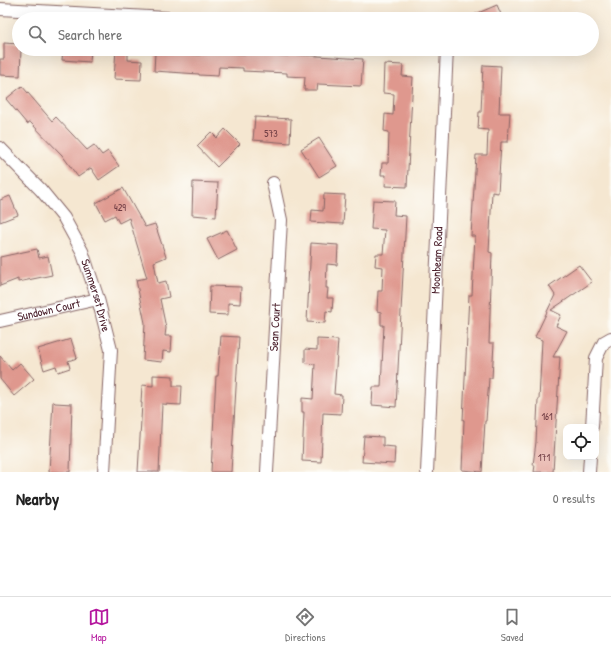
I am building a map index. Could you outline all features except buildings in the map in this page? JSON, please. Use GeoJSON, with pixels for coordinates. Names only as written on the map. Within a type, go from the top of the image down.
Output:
{"type":"FeatureCollection","features":[{"type":"Feature","properties":{"kind":"street"},"geometry":{"type":"LineString","coordinates":[[0,9],[56,12]]}},
{"type":"Feature","properties":{"kind":"street","name":"Moonbeam Road"},"geometry":{"type":"LineString","coordinates":[[427,472],[447,56]]}},
{"type":"Feature","properties":{"kind":"street","name":"Summerset Drive"},"geometry":{"type":"LineString","coordinates":[[0,148],[41,190],[64,218],[82,251],[98,299],[111,350],[104,472]]}},
{"type":"Feature","properties":{"kind":"street","name":"Sean Court"},"geometry":{"type":"LineString","coordinates":[[267,472],[281,220],[273,183]]}},
{"type":"Feature","properties":{"kind":"street","name":"Sundown Court"},"geometry":{"type":"LineString","coordinates":[[0,321],[98,299]]}},
{"type":"Feature","properties":{"kind":"street"},"geometry":{"type":"LineString","coordinates":[[592,424],[596,358],[604,342],[611,338]]}},
{"type":"Feature","properties":{"kind":"street"},"geometry":{"type":"LineString","coordinates":[[589,472],[590,460]]}}]}
